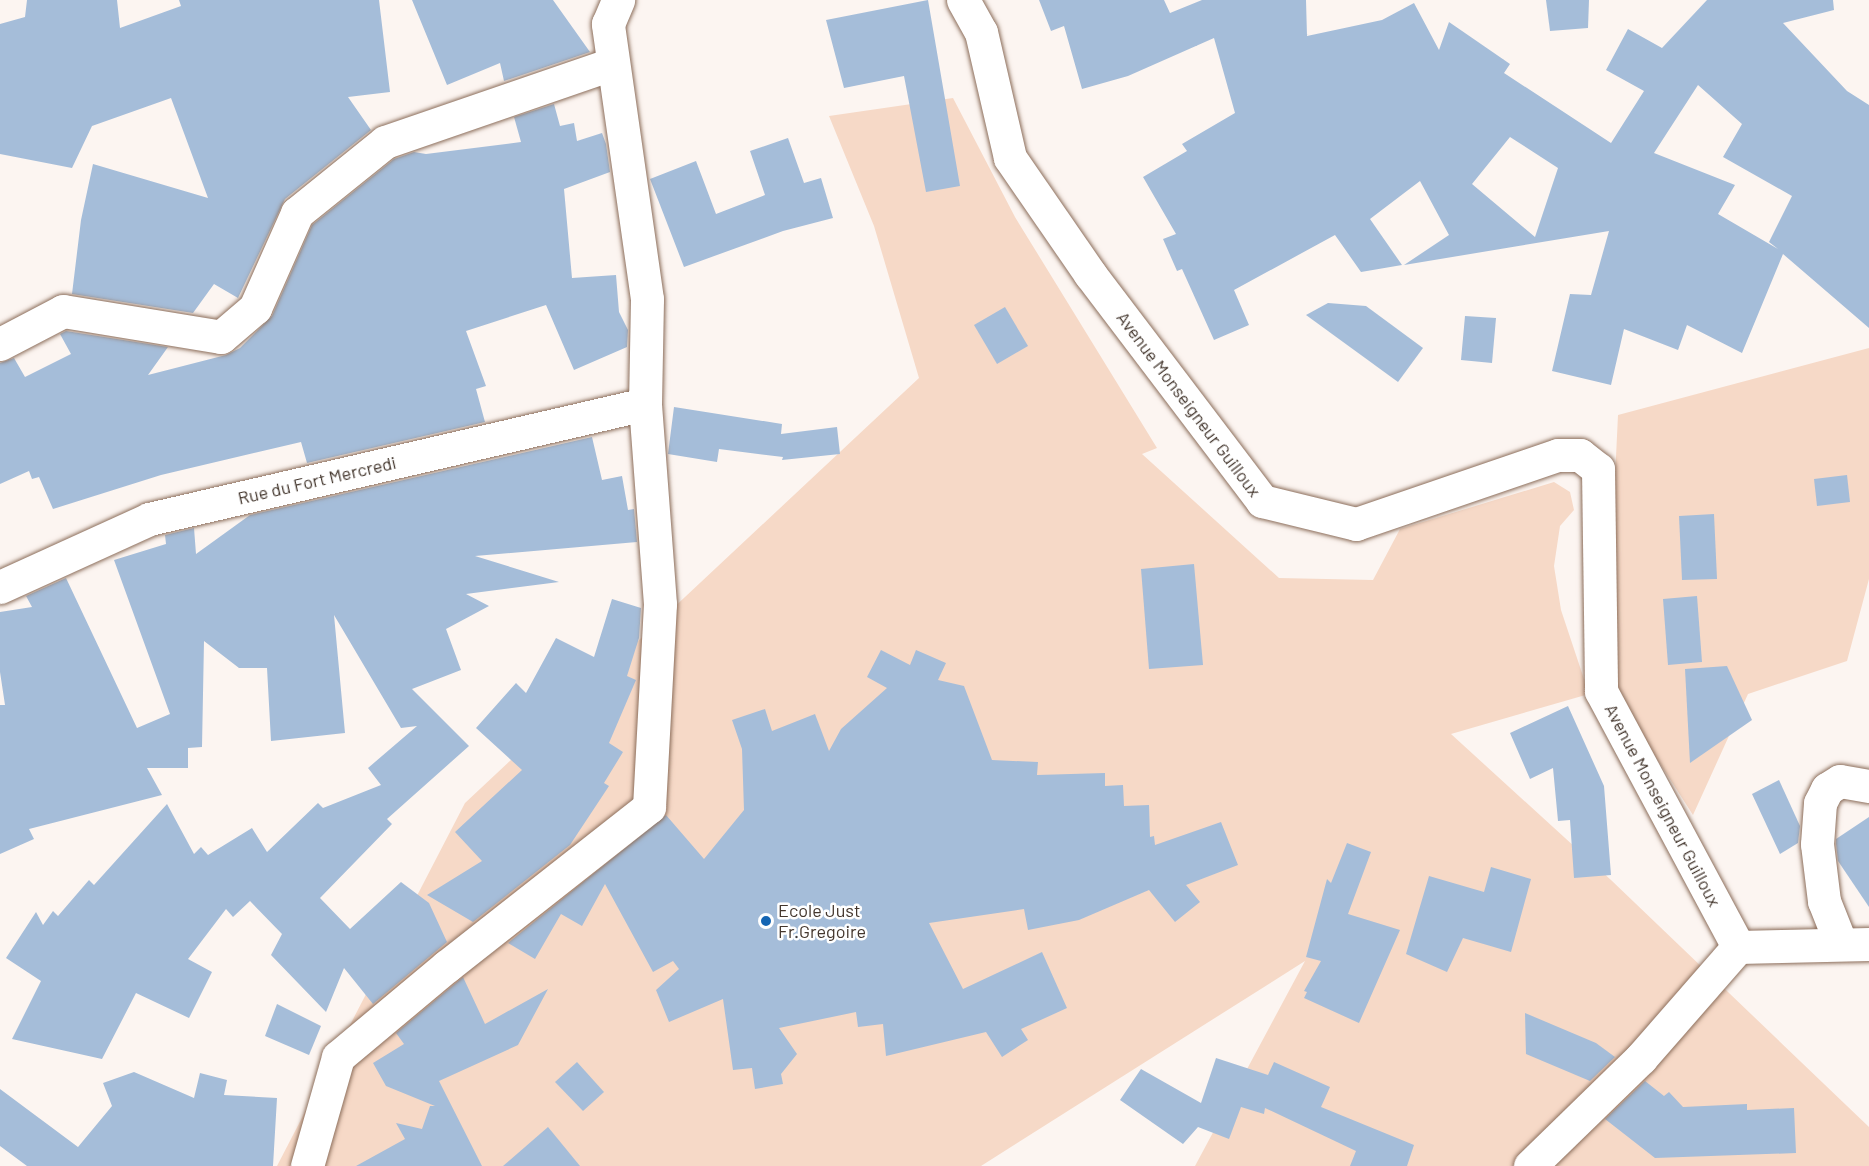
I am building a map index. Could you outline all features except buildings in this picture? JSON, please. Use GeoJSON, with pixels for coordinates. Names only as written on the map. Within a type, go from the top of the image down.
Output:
{"type":"FeatureCollection","features":[{"type":"Feature","properties":{"kind":"street"},"geometry":{"type":"LineString","coordinates":[[307,1166],[338,1057],[447,966],[649,807],[660,604],[645,404],[647,299],[608,24],[618,0]]}},
{"type":"Feature","properties":{"kind":"street","name":"Avenue Monseigneur Guilloux"},"geometry":{"type":"LineString","coordinates":[[963,0],[981,32],[1010,158],[1090,274],[1262,501],[1356,524],[1558,455],[1580,455],[1598,469],[1601,691],[1738,947]]}},
{"type":"Feature","properties":{"kind":"street"},"geometry":{"type":"LineString","coordinates":[[0,344],[63,311],[221,337],[255,308],[297,213],[385,142],[612,64]]}},
{"type":"Feature","properties":{"kind":"street","name":"Rue du Fort Mercredi"},"geometry":{"type":"LineString","coordinates":[[0,587],[149,519],[645,404]]}},
{"type":"Feature","properties":{"kind":"street"},"geometry":{"type":"LineString","coordinates":[[1855,944],[1824,901],[1817,844],[1820,803],[1827,789],[1840,780],[1869,786]]}},
{"type":"Feature","properties":{"kind":"street"},"geometry":{"type":"LineString","coordinates":[[1530,1166],[1641,1058],[1738,947],[1855,944]]}},
{"type":"Feature","properties":{"kind":"shaded area"},"geometry":{"type":"Polygon","coordinates":[[[953,98],[1015,217],[1157,448],[1142,454],[1279,578],[1373,580],[1400,529],[1554,482],[1570,492],[1574,510],[1560,526],[1554,566],[1561,610],[1589,694],[1451,734],[1611,880],[1869,1127],[1869,1166],[1195,1166],[1305,961],[981,1166],[277,1166],[465,803],[919,378],[874,226],[829,116],[953,98]]]}},
{"type":"Feature","properties":{"kind":"shaded area"},"geometry":{"type":"Polygon","coordinates":[[[1869,348],[1869,579],[1847,661],[1748,694],[1693,815],[1614,692],[1611,561],[1618,415],[1869,348]]]}},
{"type":"Feature","properties":{"kind":"place","name":"Ecole Just Fr.Gregoire"},"geometry":{"type":"Point","coordinates":[766,921]}}]}
